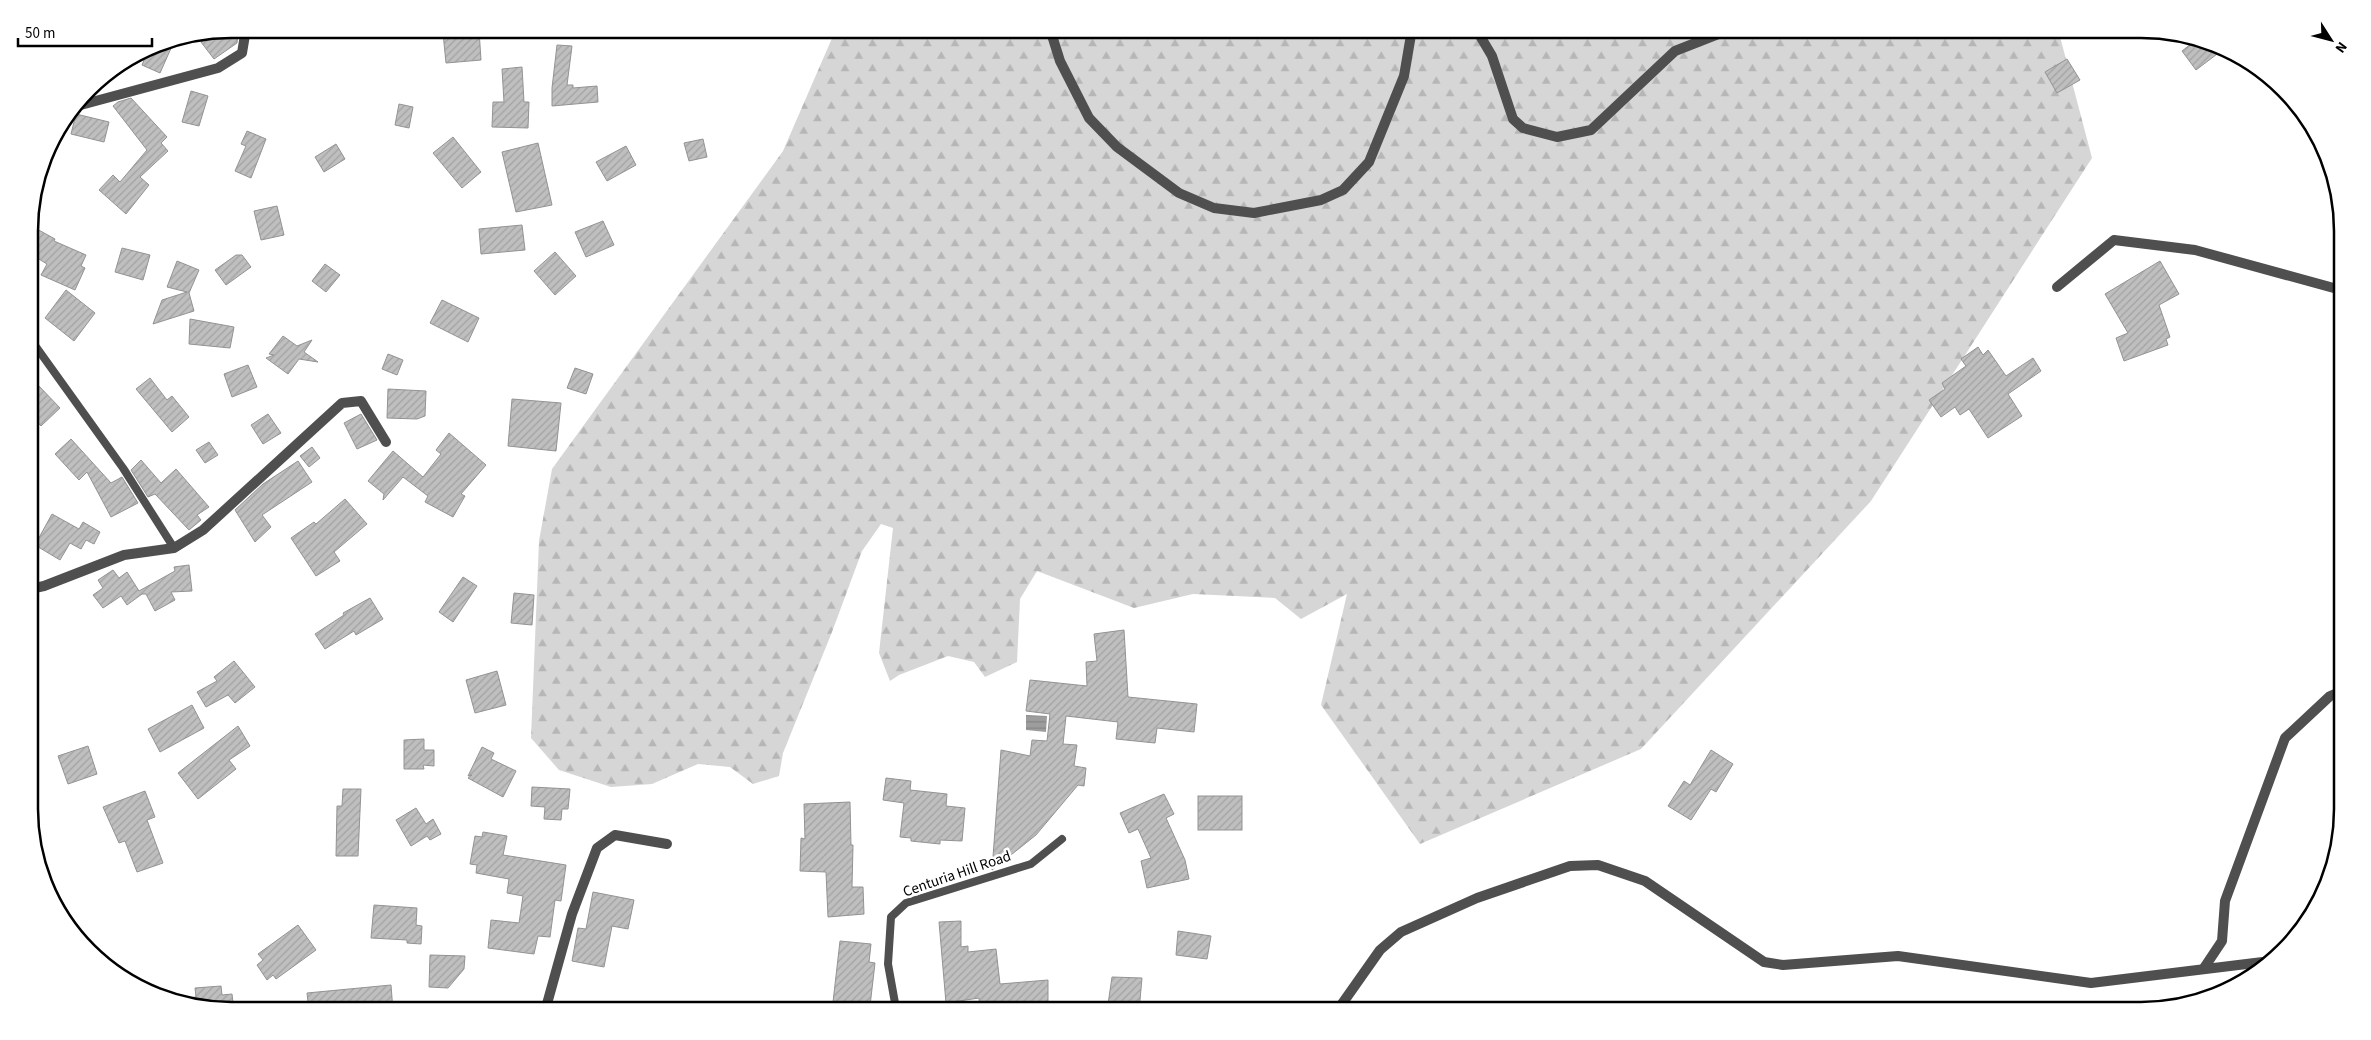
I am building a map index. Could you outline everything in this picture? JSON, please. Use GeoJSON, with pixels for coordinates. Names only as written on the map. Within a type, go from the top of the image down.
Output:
{"type":"FeatureCollection","features":[{"type":"Feature","properties":{"kind":"street"},"geometry":{"type":"LineString","coordinates":[[84,104],[218,68],[242,53],[244,38]]}},
{"type":"Feature","properties":{"kind":"street"},"geometry":{"type":"LineString","coordinates":[[1053,38],[1060,61],[1088,118],[1117,147],[1178,193],[1214,208],[1254,213],[1328,197],[1343,190],[1369,162],[1404,76],[1410,38]]}},
{"type":"Feature","properties":{"kind":"street"},"geometry":{"type":"LineString","coordinates":[[1481,38],[1492,56],[1513,119],[1523,128],[1557,137],[1590,130],[1675,51],[1708,38]]}},
{"type":"Feature","properties":{"kind":"street"},"geometry":{"type":"LineString","coordinates":[[2057,287],[2114,240],[2195,250],[2334,288]]}},
{"type":"Feature","properties":{"kind":"street"},"geometry":{"type":"LineString","coordinates":[[37,588],[124,555],[174,548],[203,530],[342,403],[361,401],[386,442]]}},
{"type":"Feature","properties":{"kind":"street"},"geometry":{"type":"LineString","coordinates":[[2204,968],[2222,941],[2225,902],[2285,738],[2334,694]]}},
{"type":"Feature","properties":{"kind":"street"},"geometry":{"type":"LineString","coordinates":[[548,1002],[572,914],[597,848],[615,835],[667,844]]}},
{"type":"Feature","properties":{"kind":"street"},"geometry":{"type":"LineString","coordinates":[[1342,1002],[1380,950],[1401,932],[1477,898],[1570,866],[1598,865],[1645,881],[1764,962],[1783,966],[1898,956],[2091,982],[2259,962]]}},
{"type":"Feature","properties":{"kind":"lane"},"geometry":{"type":"LineString","coordinates":[[37,347],[123,468],[174,548]]}},
{"type":"Feature","properties":{"kind":"lane","name":"Centuria Hill Road"},"geometry":{"type":"LineString","coordinates":[[895,1002],[888,964],[891,916],[906,903],[1031,864],[1062,839]]}},
{"type":"Feature","properties":{"kind":"green space"},"geometry":{"type":"Polygon","coordinates":[[[832,38],[2060,38],[2092,158],[1871,501],[1641,749],[1420,844],[1321,705],[1347,594],[1301,619],[1275,598],[1193,594],[1134,608],[1037,571],[1020,599],[1017,662],[985,677],[974,662],[948,656],[899,675],[890,681],[879,653],[893,528],[881,524],[862,551],[832,632],[783,753],[779,776],[753,784],[730,767],[698,764],[652,784],[611,787],[559,770],[531,738],[539,541],[552,469],[783,151],[832,38]]]}},
{"type":"Feature","properties":{"kind":"shaded area"},"geometry":{"type":"Polygon","coordinates":[[[1026,715],[1047,716],[1046,732],[1026,730],[1026,715]]]}},
{"type":"Feature","properties":{"kind":"building"},"geometry":{"type":"Polygon","coordinates":[[[237,38],[237,43],[214,59],[201,42],[206,39],[237,38]]]}},
{"type":"Feature","properties":{"kind":"building"},"geometry":{"type":"Polygon","coordinates":[[[444,38],[480,38],[481,60],[446,63],[444,38]]]}},
{"type":"Feature","properties":{"kind":"building"},"geometry":{"type":"Polygon","coordinates":[[[2191,44],[2218,54],[2196,70],[2182,51],[2191,44]]]}},
{"type":"Feature","properties":{"kind":"building"},"geometry":{"type":"Polygon","coordinates":[[[557,45],[572,46],[567,85],[573,85],[573,88],[597,86],[598,102],[552,106],[557,45]]]}},
{"type":"Feature","properties":{"kind":"building"},"geometry":{"type":"Polygon","coordinates":[[[172,47],[160,73],[142,65],[145,57],[172,47]]]}},
{"type":"Feature","properties":{"kind":"building"},"geometry":{"type":"Polygon","coordinates":[[[2067,59],[2080,80],[2057,93],[2045,72],[2067,59]]]}},
{"type":"Feature","properties":{"kind":"building"},"geometry":{"type":"Polygon","coordinates":[[[522,67],[524,102],[529,102],[528,128],[492,127],[493,102],[504,102],[502,69],[522,67]]]}},
{"type":"Feature","properties":{"kind":"building"},"geometry":{"type":"Polygon","coordinates":[[[191,91],[208,96],[199,126],[182,122],[191,91]]]}},
{"type":"Feature","properties":{"kind":"building"},"geometry":{"type":"Polygon","coordinates":[[[131,98],[167,137],[161,143],[168,151],[140,177],[149,185],[126,214],[99,190],[113,175],[120,182],[147,150],[113,106],[118,102],[131,98]]]}},
{"type":"Feature","properties":{"kind":"building"},"geometry":{"type":"Polygon","coordinates":[[[399,104],[413,107],[409,128],[395,125],[399,104]]]}},
{"type":"Feature","properties":{"kind":"building"},"geometry":{"type":"Polygon","coordinates":[[[76,114],[109,122],[104,142],[71,134],[76,114]]]}},
{"type":"Feature","properties":{"kind":"building"},"geometry":{"type":"Polygon","coordinates":[[[247,131],[266,139],[251,178],[235,171],[246,146],[241,144],[247,131]]]}},
{"type":"Feature","properties":{"kind":"building"},"geometry":{"type":"Polygon","coordinates":[[[453,137],[481,172],[462,188],[433,153],[453,137]]]}},
{"type":"Feature","properties":{"kind":"building"},"geometry":{"type":"Polygon","coordinates":[[[703,139],[707,157],[689,161],[684,143],[703,139]]]}},
{"type":"Feature","properties":{"kind":"building"},"geometry":{"type":"Polygon","coordinates":[[[538,143],[552,205],[516,212],[502,152],[538,143]]]}},
{"type":"Feature","properties":{"kind":"building"},"geometry":{"type":"Polygon","coordinates":[[[336,144],[345,159],[324,172],[315,157],[336,144]]]}},
{"type":"Feature","properties":{"kind":"building"},"geometry":{"type":"Polygon","coordinates":[[[626,146],[636,165],[607,181],[596,162],[626,146]]]}},
{"type":"Feature","properties":{"kind":"building"},"geometry":{"type":"Polygon","coordinates":[[[277,206],[284,235],[261,240],[254,211],[277,206]]]}},
{"type":"Feature","properties":{"kind":"building"},"geometry":{"type":"Polygon","coordinates":[[[603,221],[614,245],[586,257],[575,232],[603,221]]]}},
{"type":"Feature","properties":{"kind":"building"},"geometry":{"type":"Polygon","coordinates":[[[522,225],[525,250],[481,254],[479,229],[522,225]]]}},
{"type":"Feature","properties":{"kind":"building"},"geometry":{"type":"Polygon","coordinates":[[[37,229],[55,239],[54,241],[86,255],[81,266],[85,268],[75,290],[41,275],[47,264],[37,258],[37,229]]]}},
{"type":"Feature","properties":{"kind":"building"},"geometry":{"type":"Polygon","coordinates":[[[122,248],[150,255],[143,280],[115,272],[122,248]]]}},
{"type":"Feature","properties":{"kind":"building"},"geometry":{"type":"Polygon","coordinates":[[[555,252],[576,276],[555,295],[534,271],[555,252]]]}},
{"type":"Feature","properties":{"kind":"building"},"geometry":{"type":"Polygon","coordinates":[[[236,255],[242,255],[251,267],[226,285],[215,270],[236,255]]]}},
{"type":"Feature","properties":{"kind":"building"},"geometry":{"type":"Polygon","coordinates":[[[177,261],[199,270],[189,293],[194,311],[153,324],[162,300],[187,292],[167,287],[177,261]]]}},
{"type":"Feature","properties":{"kind":"building"},"geometry":{"type":"Polygon","coordinates":[[[2160,261],[2179,294],[2159,305],[2170,337],[2166,339],[2168,345],[2124,361],[2116,338],[2128,333],[2105,294],[2160,261]]]}},
{"type":"Feature","properties":{"kind":"building"},"geometry":{"type":"Polygon","coordinates":[[[325,264],[340,275],[326,292],[312,281],[325,264]]]}},
{"type":"Feature","properties":{"kind":"building"},"geometry":{"type":"Polygon","coordinates":[[[66,290],[95,313],[74,341],[45,318],[66,290]]]}},
{"type":"Feature","properties":{"kind":"building"},"geometry":{"type":"Polygon","coordinates":[[[442,300],[479,318],[468,342],[430,323],[442,300]]]}},
{"type":"Feature","properties":{"kind":"building"},"geometry":{"type":"Polygon","coordinates":[[[190,319],[234,327],[230,348],[189,344],[190,319]]]}},
{"type":"Feature","properties":{"kind":"building"},"geometry":{"type":"Polygon","coordinates":[[[283,336],[297,346],[312,340],[304,352],[318,362],[299,359],[288,374],[266,358],[274,355],[269,354],[283,336]]]}},
{"type":"Feature","properties":{"kind":"building"},"geometry":{"type":"Polygon","coordinates":[[[1978,347],[1983,355],[1988,350],[2006,376],[2033,358],[2041,371],[2008,394],[2022,416],[1988,438],[1969,409],[1960,415],[1955,407],[1941,417],[1929,400],[1945,389],[1942,383],[1966,366],[1961,359],[1978,347]]]}},
{"type":"Feature","properties":{"kind":"building"},"geometry":{"type":"Polygon","coordinates":[[[388,354],[403,360],[397,375],[382,369],[388,354]]]}},
{"type":"Feature","properties":{"kind":"building"},"geometry":{"type":"Polygon","coordinates":[[[248,365],[257,387],[232,397],[224,374],[248,365]]]}},
{"type":"Feature","properties":{"kind":"building"},"geometry":{"type":"Polygon","coordinates":[[[575,368],[593,374],[586,394],[567,388],[575,368]]]}},
{"type":"Feature","properties":{"kind":"building"},"geometry":{"type":"Polygon","coordinates":[[[150,378],[167,400],[172,396],[189,417],[172,432],[136,389],[150,378]]]}},
{"type":"Feature","properties":{"kind":"building"},"geometry":{"type":"Polygon","coordinates":[[[37,386],[60,408],[41,426],[37,422],[37,386]]]}},
{"type":"Feature","properties":{"kind":"building"},"geometry":{"type":"Polygon","coordinates":[[[388,389],[426,391],[425,416],[417,419],[387,418],[388,389]]]}},
{"type":"Feature","properties":{"kind":"building"},"geometry":{"type":"Polygon","coordinates":[[[512,399],[561,403],[556,451],[508,446],[512,399]]]}},
{"type":"Feature","properties":{"kind":"building"},"geometry":{"type":"Polygon","coordinates":[[[268,414],[281,433],[263,444],[251,425],[268,414]]]}},
{"type":"Feature","properties":{"kind":"building"},"geometry":{"type":"Polygon","coordinates":[[[361,414],[377,440],[357,449],[344,423],[361,414]]]}},
{"type":"Feature","properties":{"kind":"building"},"geometry":{"type":"Polygon","coordinates":[[[449,433],[486,465],[461,494],[465,496],[453,517],[425,502],[428,496],[403,477],[383,500],[384,494],[368,481],[393,451],[423,477],[441,454],[436,450],[449,433]]]}},
{"type":"Feature","properties":{"kind":"building"},"geometry":{"type":"Polygon","coordinates":[[[71,439],[111,483],[122,477],[138,503],[111,517],[87,472],[79,480],[55,454],[71,439]]]}},
{"type":"Feature","properties":{"kind":"building"},"geometry":{"type":"Polygon","coordinates":[[[209,442],[218,455],[205,463],[196,450],[209,442]]]}},
{"type":"Feature","properties":{"kind":"building"},"geometry":{"type":"Polygon","coordinates":[[[312,447],[320,458],[309,467],[300,456],[312,447]]]}},
{"type":"Feature","properties":{"kind":"building"},"geometry":{"type":"Polygon","coordinates":[[[141,460],[161,483],[176,469],[209,507],[197,515],[201,520],[189,530],[155,494],[148,497],[131,470],[141,460]]]}},
{"type":"Feature","properties":{"kind":"building"},"geometry":{"type":"Polygon","coordinates":[[[298,461],[312,482],[262,515],[271,527],[255,542],[235,510],[263,484],[298,461]]]}},
{"type":"Feature","properties":{"kind":"building"},"geometry":{"type":"Polygon","coordinates":[[[345,499],[367,524],[334,552],[340,561],[316,576],[291,538],[314,522],[316,524],[345,499]]]}},
{"type":"Feature","properties":{"kind":"building"},"geometry":{"type":"Polygon","coordinates":[[[52,514],[79,529],[83,522],[100,532],[94,544],[86,540],[81,549],[70,543],[60,560],[37,546],[37,541],[52,514]]]}},
{"type":"Feature","properties":{"kind":"building"},"geometry":{"type":"Polygon","coordinates":[[[189,565],[192,591],[171,592],[175,600],[155,611],[146,594],[142,594],[127,605],[121,596],[103,608],[93,595],[103,588],[98,580],[113,570],[119,578],[127,572],[139,591],[175,571],[174,567],[189,565]]]}},
{"type":"Feature","properties":{"kind":"building"},"geometry":{"type":"Polygon","coordinates":[[[463,577],[477,586],[453,622],[439,612],[463,577]]]}},
{"type":"Feature","properties":{"kind":"building"},"geometry":{"type":"Polygon","coordinates":[[[514,593],[534,595],[532,625],[511,623],[514,593]]]}},
{"type":"Feature","properties":{"kind":"building"},"geometry":{"type":"Polygon","coordinates":[[[370,598],[383,619],[356,635],[354,631],[325,649],[315,634],[344,615],[343,613],[370,598]]]}},
{"type":"Feature","properties":{"kind":"building"},"geometry":{"type":"Polygon","coordinates":[[[1124,630],[1128,697],[1197,704],[1194,732],[1157,728],[1155,743],[1116,739],[1118,722],[1066,716],[1063,744],[1077,745],[1074,766],[1086,768],[1084,786],[1078,785],[1036,835],[992,870],[1001,750],[1030,756],[1032,740],[1047,741],[1050,714],[1026,711],[1030,680],[1087,686],[1086,662],[1097,661],[1094,634],[1124,630]]]}},
{"type":"Feature","properties":{"kind":"building"},"geometry":{"type":"Polygon","coordinates":[[[234,661],[255,687],[235,703],[228,695],[206,707],[197,692],[217,681],[214,677],[234,661]]]}},
{"type":"Feature","properties":{"kind":"building"},"geometry":{"type":"Polygon","coordinates":[[[497,671],[506,705],[475,713],[466,680],[497,671]]]}},
{"type":"Feature","properties":{"kind":"building"},"geometry":{"type":"Polygon","coordinates":[[[192,705],[204,728],[160,752],[148,729],[192,705]]]}},
{"type":"Feature","properties":{"kind":"building"},"geometry":{"type":"Polygon","coordinates":[[[238,726],[250,746],[229,760],[236,769],[198,799],[178,773],[238,726]]]}},
{"type":"Feature","properties":{"kind":"building"},"geometry":{"type":"Polygon","coordinates":[[[424,739],[424,750],[434,750],[434,766],[423,765],[424,769],[404,769],[404,740],[424,739]]]}},
{"type":"Feature","properties":{"kind":"building"},"geometry":{"type":"Polygon","coordinates":[[[88,746],[97,774],[68,784],[58,756],[88,746]]]}},
{"type":"Feature","properties":{"kind":"building"},"geometry":{"type":"Polygon","coordinates":[[[482,747],[494,753],[491,759],[516,771],[503,797],[468,778],[472,775],[468,776],[482,747]]]}},
{"type":"Feature","properties":{"kind":"building"},"geometry":{"type":"Polygon","coordinates":[[[1711,750],[1733,764],[1716,792],[1711,789],[1691,820],[1668,806],[1684,781],[1690,785],[1711,750]]]}},
{"type":"Feature","properties":{"kind":"building"},"geometry":{"type":"Polygon","coordinates":[[[886,778],[911,781],[910,790],[947,794],[946,806],[965,808],[962,841],[940,840],[940,844],[911,841],[911,838],[900,837],[904,803],[883,800],[886,778]]]}},
{"type":"Feature","properties":{"kind":"building"},"geometry":{"type":"Polygon","coordinates":[[[532,787],[570,789],[568,809],[562,809],[561,820],[544,819],[545,807],[531,806],[532,787]]]}},
{"type":"Feature","properties":{"kind":"building"},"geometry":{"type":"Polygon","coordinates":[[[343,789],[361,789],[358,856],[336,856],[337,806],[342,806],[343,789]]]}},
{"type":"Feature","properties":{"kind":"building"},"geometry":{"type":"Polygon","coordinates":[[[145,791],[155,817],[147,820],[163,863],[137,872],[125,841],[119,843],[103,807],[145,791]]]}},
{"type":"Feature","properties":{"kind":"building"},"geometry":{"type":"Polygon","coordinates":[[[1164,794],[1174,814],[1166,818],[1185,860],[1189,879],[1147,888],[1141,861],[1151,858],[1138,829],[1129,833],[1120,813],[1164,794]]]}},
{"type":"Feature","properties":{"kind":"building"},"geometry":{"type":"Polygon","coordinates":[[[1198,796],[1242,796],[1242,830],[1198,830],[1198,796]]]}},
{"type":"Feature","properties":{"kind":"building"},"geometry":{"type":"Polygon","coordinates":[[[850,802],[851,845],[853,845],[852,887],[863,887],[864,914],[828,917],[826,872],[800,871],[801,838],[805,839],[804,804],[850,802]]]}},
{"type":"Feature","properties":{"kind":"building"},"geometry":{"type":"Polygon","coordinates":[[[416,808],[426,824],[433,819],[441,834],[430,840],[427,836],[411,846],[396,820],[416,808]]]}},
{"type":"Feature","properties":{"kind":"building"},"geometry":{"type":"Polygon","coordinates":[[[483,832],[507,836],[503,855],[566,865],[561,901],[555,900],[550,937],[538,936],[534,954],[488,948],[491,920],[519,923],[523,896],[507,893],[509,879],[476,873],[477,865],[470,864],[475,836],[482,837],[483,832]]]}},
{"type":"Feature","properties":{"kind":"building"},"geometry":{"type":"Polygon","coordinates":[[[593,892],[634,900],[628,929],[612,926],[604,967],[572,961],[578,928],[586,929],[593,892]]]}},
{"type":"Feature","properties":{"kind":"building"},"geometry":{"type":"Polygon","coordinates":[[[374,905],[417,908],[416,925],[422,926],[421,944],[407,943],[407,940],[371,938],[374,905]]]}},
{"type":"Feature","properties":{"kind":"building"},"geometry":{"type":"Polygon","coordinates":[[[961,921],[961,947],[968,946],[968,952],[996,949],[1000,984],[1048,980],[1048,1002],[979,1002],[979,998],[946,1002],[939,922],[961,921]]]}},
{"type":"Feature","properties":{"kind":"building"},"geometry":{"type":"Polygon","coordinates":[[[298,925],[316,950],[276,979],[273,975],[267,980],[257,965],[263,960],[258,954],[298,925]]]}},
{"type":"Feature","properties":{"kind":"building"},"geometry":{"type":"Polygon","coordinates":[[[1178,931],[1211,936],[1207,959],[1176,955],[1178,931]]]}},
{"type":"Feature","properties":{"kind":"building"},"geometry":{"type":"Polygon","coordinates":[[[840,941],[871,944],[869,962],[875,963],[870,1002],[833,1002],[840,941]]]}},
{"type":"Feature","properties":{"kind":"building"},"geometry":{"type":"Polygon","coordinates":[[[430,955],[465,956],[464,969],[448,988],[429,987],[430,955]]]}},
{"type":"Feature","properties":{"kind":"building"},"geometry":{"type":"Polygon","coordinates":[[[1112,977],[1142,978],[1140,1002],[1108,1002],[1112,977]]]}},
{"type":"Feature","properties":{"kind":"building"},"geometry":{"type":"Polygon","coordinates":[[[391,985],[392,1002],[308,1002],[307,993],[391,985]]]}},
{"type":"Feature","properties":{"kind":"building"},"geometry":{"type":"Polygon","coordinates":[[[221,986],[222,995],[232,994],[233,1002],[205,1001],[188,998],[196,997],[195,988],[221,986]]]}}]}
